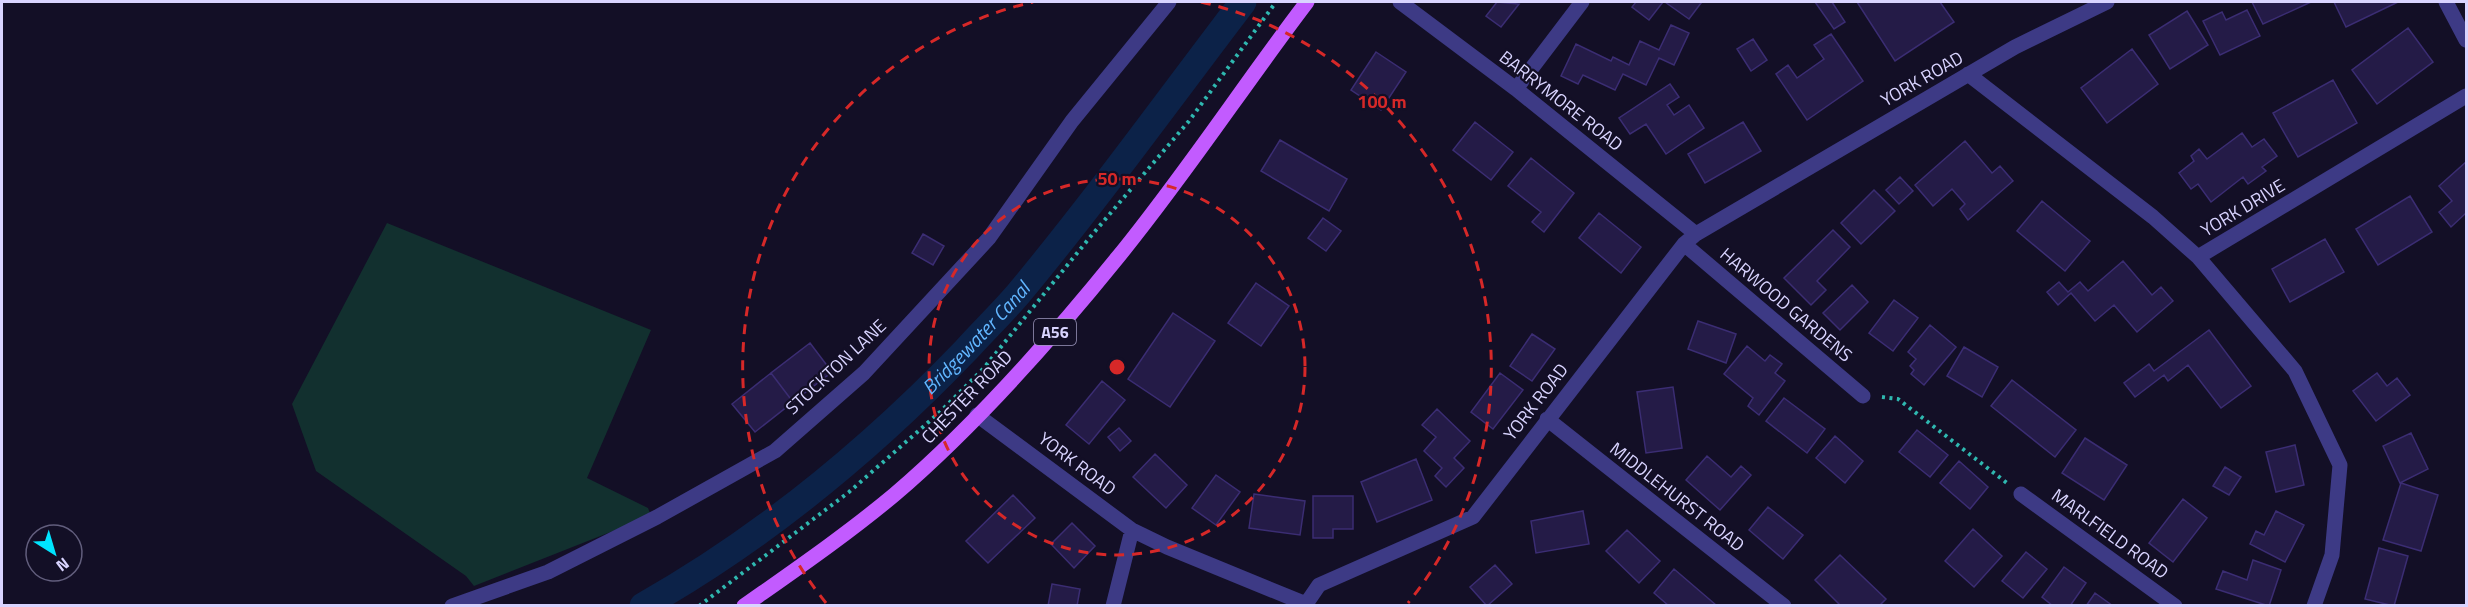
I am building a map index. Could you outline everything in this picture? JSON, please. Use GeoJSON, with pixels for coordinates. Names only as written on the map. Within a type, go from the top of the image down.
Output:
{"type":"FeatureCollection","features":[{"type":"Feature","properties":{"kind":"main road","name":"CHESTER ROAD"},"geometry":{"type":"LineString","coordinates":[[744,606],[827,549],[894,495],[977,415],[1050,338],[1118,257],[1214,132],[1307,2]]}},
{"type":"Feature","properties":{"kind":"street","name":"STOCKTON LANE"},"geometry":{"type":"LineString","coordinates":[[452,606],[548,572],[657,517],[774,451],[864,373],[989,238],[1072,121],[1169,2]]}},
{"type":"Feature","properties":{"kind":"street","name":"BARRYMORE ROAD"},"geometry":{"type":"LineString","coordinates":[[1400,2],[1516,89],[1690,239]]}},
{"type":"Feature","properties":{"kind":"street"},"geometry":{"type":"LineString","coordinates":[[1516,89],[1582,2]]}},
{"type":"Feature","properties":{"kind":"street","name":"YORK ROAD"},"geometry":{"type":"LineString","coordinates":[[977,415],[1132,530],[1167,547],[1307,605],[1319,585],[1473,517],[1546,419],[1690,239],[2015,47],[2107,2]]}},
{"type":"Feature","properties":{"kind":"street"},"geometry":{"type":"LineString","coordinates":[[2446,2],[2466,40]]}},
{"type":"Feature","properties":{"kind":"street","name":"YORK DRIVE"},"geometry":{"type":"LineString","coordinates":[[1968,74],[2153,217],[2198,257],[2466,96]]}},
{"type":"Feature","properties":{"kind":"street","name":"HARWOOD GARDENS"},"geometry":{"type":"LineString","coordinates":[[1690,239],[1863,396]]}},
{"type":"Feature","properties":{"kind":"street"},"geometry":{"type":"LineString","coordinates":[[2198,257],[2295,371],[2340,465],[2332,555],[2314,606]]}},
{"type":"Feature","properties":{"kind":"street","name":"MIDDLEHURST ROAD"},"geometry":{"type":"LineString","coordinates":[[1546,419],[1784,606]]}},
{"type":"Feature","properties":{"kind":"street","name":"MARLFIELD ROAD"},"geometry":{"type":"LineString","coordinates":[[2021,494],[2175,606]]}},
{"type":"Feature","properties":{"kind":"street"},"geometry":{"type":"LineString","coordinates":[[1113,606],[1132,530]]}},
{"type":"Feature","properties":{"kind":"path"},"geometry":{"type":"LineString","coordinates":[[699,606],[849,492],[940,412],[983,369],[1091,236],[1189,121],[1276,2]]}},
{"type":"Feature","properties":{"kind":"path"},"geometry":{"type":"LineString","coordinates":[[1863,396],[1898,399],[2021,494]]}},
{"type":"Feature","properties":{"kind":"green space"},"geometry":{"type":"Polygon","coordinates":[[[387,223],[651,330],[587,478],[648,508],[651,516],[474,586],[466,576],[316,471],[292,404],[387,223]]]}},
{"type":"Feature","properties":{"kind":"building"},"geometry":{"type":"Polygon","coordinates":[[[1497,2],[1519,4],[1501,27],[1486,16],[1497,2]]]}},
{"type":"Feature","properties":{"kind":"building"},"geometry":{"type":"Polygon","coordinates":[[[1636,2],[1663,2],[1649,20],[1632,7],[1636,2]]]}},
{"type":"Feature","properties":{"kind":"building"},"geometry":{"type":"Polygon","coordinates":[[[1665,2],[1700,2],[1701,3],[1689,19],[1665,2]]]}},
{"type":"Feature","properties":{"kind":"building"},"geometry":{"type":"Polygon","coordinates":[[[1815,2],[1832,2],[1845,22],[1834,29],[1815,2]]]}},
{"type":"Feature","properties":{"kind":"building"},"geometry":{"type":"Polygon","coordinates":[[[1857,2],[1940,2],[1954,22],[1895,61],[1857,2]]]}},
{"type":"Feature","properties":{"kind":"building"},"geometry":{"type":"Polygon","coordinates":[[[2252,2],[2311,2],[2263,24],[2252,2]]]}},
{"type":"Feature","properties":{"kind":"building"},"geometry":{"type":"Polygon","coordinates":[[[2334,2],[2398,2],[2346,27],[2334,2]]]}},
{"type":"Feature","properties":{"kind":"building"},"geometry":{"type":"Polygon","coordinates":[[[2247,10],[2260,36],[2220,55],[2203,21],[2222,12],[2226,20],[2247,10]]]}},
{"type":"Feature","properties":{"kind":"building"},"geometry":{"type":"Polygon","coordinates":[[[2187,11],[2208,45],[2170,69],[2149,35],[2187,11]]]}},
{"type":"Feature","properties":{"kind":"building"},"geometry":{"type":"Polygon","coordinates":[[[1671,25],[1689,33],[1674,65],[1659,58],[1646,85],[1623,74],[1615,90],[1583,75],[1578,84],[1561,76],[1576,44],[1611,61],[1613,57],[1629,65],[1640,41],[1659,50],[1671,25]]]}},
{"type":"Feature","properties":{"kind":"building"},"geometry":{"type":"Polygon","coordinates":[[[2408,28],[2433,62],[2377,104],[2352,70],[2408,28]]]}},
{"type":"Feature","properties":{"kind":"building"},"geometry":{"type":"Polygon","coordinates":[[[1831,34],[1863,81],[1807,120],[1776,74],[1788,65],[1797,78],[1824,59],[1814,45],[1831,34]]]}},
{"type":"Feature","properties":{"kind":"building"},"geometry":{"type":"Polygon","coordinates":[[[1753,39],[1767,60],[1751,71],[1737,49],[1753,39]]]}},
{"type":"Feature","properties":{"kind":"building"},"geometry":{"type":"Polygon","coordinates":[[[2132,49],[2158,84],[2107,123],[2081,88],[2132,49]]]}},
{"type":"Feature","properties":{"kind":"building"},"geometry":{"type":"Polygon","coordinates":[[[1376,52],[1406,72],[1381,110],[1351,90],[1376,52]]]}},
{"type":"Feature","properties":{"kind":"building"},"geometry":{"type":"Polygon","coordinates":[[[2333,80],[2357,123],[2298,157],[2273,113],[2333,80]]]}},
{"type":"Feature","properties":{"kind":"building"},"geometry":{"type":"Polygon","coordinates":[[[1670,84],[1679,97],[1667,105],[1674,115],[1689,105],[1704,128],[1666,154],[1646,124],[1630,134],[1619,118],[1670,84]]]}},
{"type":"Feature","properties":{"kind":"building"},"geometry":{"type":"Polygon","coordinates":[[[1475,122],[1513,152],[1491,180],[1453,150],[1475,122]]]}},
{"type":"Feature","properties":{"kind":"building"},"geometry":{"type":"Polygon","coordinates":[[[1743,122],[1761,151],[1705,183],[1688,154],[1743,122]]]}},
{"type":"Feature","properties":{"kind":"building"},"geometry":{"type":"Polygon","coordinates":[[[2242,133],[2252,147],[2264,139],[2277,156],[2262,167],[2266,171],[2248,184],[2243,177],[2211,202],[2198,184],[2191,189],[2179,173],[2194,161],[2191,156],[2199,149],[2207,159],[2242,133]]]}},
{"type":"Feature","properties":{"kind":"building"},"geometry":{"type":"Polygon","coordinates":[[[1280,140],[1347,179],[1329,211],[1261,171],[1280,140]]]}},
{"type":"Feature","properties":{"kind":"building"},"geometry":{"type":"Polygon","coordinates":[[[1965,141],[1992,173],[2000,166],[2013,181],[1968,220],[1960,209],[1965,204],[1952,189],[1933,206],[1915,185],[1965,141]]]}},
{"type":"Feature","properties":{"kind":"building"},"geometry":{"type":"Polygon","coordinates":[[[1531,158],[1574,193],[1544,232],[1532,222],[1541,212],[1508,186],[1531,158]]]}},
{"type":"Feature","properties":{"kind":"building"},"geometry":{"type":"Polygon","coordinates":[[[2466,162],[2466,213],[2451,227],[2439,212],[2452,201],[2439,186],[2466,162]]]}},
{"type":"Feature","properties":{"kind":"building"},"geometry":{"type":"Polygon","coordinates":[[[1900,177],[1913,191],[1899,204],[1886,190],[1900,177]]]}},
{"type":"Feature","properties":{"kind":"building"},"geometry":{"type":"Polygon","coordinates":[[[1874,190],[1895,211],[1861,244],[1841,223],[1874,190]]]}},
{"type":"Feature","properties":{"kind":"building"},"geometry":{"type":"Polygon","coordinates":[[[2410,196],[2432,232],[2378,265],[2356,229],[2410,196]]]}},
{"type":"Feature","properties":{"kind":"building"},"geometry":{"type":"Polygon","coordinates":[[[2042,201],[2090,241],[2065,271],[2017,231],[2042,201]]]}},
{"type":"Feature","properties":{"kind":"building"},"geometry":{"type":"Polygon","coordinates":[[[1599,213],[1641,247],[1621,273],[1579,238],[1599,213]]]}},
{"type":"Feature","properties":{"kind":"building"},"geometry":{"type":"Polygon","coordinates":[[[1323,218],[1341,231],[1326,251],[1308,238],[1323,218]]]}},
{"type":"Feature","properties":{"kind":"building"},"geometry":{"type":"Polygon","coordinates":[[[1833,230],[1850,247],[1817,281],[1826,290],[1811,305],[1784,278],[1833,230]]]}},
{"type":"Feature","properties":{"kind":"building"},"geometry":{"type":"Polygon","coordinates":[[[923,234],[944,246],[933,265],[912,253],[923,234]]]}},
{"type":"Feature","properties":{"kind":"building"},"geometry":{"type":"Polygon","coordinates":[[[2325,239],[2344,272],[2290,302],[2272,269],[2325,239]]]}},
{"type":"Feature","properties":{"kind":"building"},"geometry":{"type":"Polygon","coordinates":[[[2123,261],[2152,295],[2161,287],[2173,301],[2137,332],[2114,305],[2095,321],[2071,293],[2058,305],[2047,292],[2059,282],[2068,292],[2080,282],[2088,291],[2123,261]]]}},
{"type":"Feature","properties":{"kind":"building"},"geometry":{"type":"Polygon","coordinates":[[[1256,283],[1289,306],[1261,346],[1228,323],[1256,283]]]}},
{"type":"Feature","properties":{"kind":"building"},"geometry":{"type":"Polygon","coordinates":[[[1852,285],[1868,302],[1840,330],[1823,313],[1852,285]]]}},
{"type":"Feature","properties":{"kind":"building"},"geometry":{"type":"Polygon","coordinates":[[[1894,300],[1918,318],[1893,351],[1869,333],[1894,300]]]}},
{"type":"Feature","properties":{"kind":"building"},"geometry":{"type":"Polygon","coordinates":[[[1173,313],[1215,341],[1170,407],[1128,379],[1173,313]]]}},
{"type":"Feature","properties":{"kind":"building"},"geometry":{"type":"Polygon","coordinates":[[[1698,321],[1736,334],[1726,363],[1688,349],[1698,321]]]}},
{"type":"Feature","properties":{"kind":"building"},"geometry":{"type":"Polygon","coordinates":[[[1930,325],[1956,347],[1924,385],[1911,374],[1914,370],[1910,366],[1916,359],[1908,352],[1930,325]]]}},
{"type":"Feature","properties":{"kind":"building"},"geometry":{"type":"Polygon","coordinates":[[[2209,330],[2251,386],[2221,408],[2188,365],[2168,381],[2164,375],[2135,397],[2124,383],[2149,364],[2154,371],[2209,330]]]}},
{"type":"Feature","properties":{"kind":"building"},"geometry":{"type":"Polygon","coordinates":[[[1532,334],[1555,349],[1532,381],[1510,366],[1532,334]]]}},
{"type":"Feature","properties":{"kind":"building"},"geometry":{"type":"Polygon","coordinates":[[[810,343],[832,372],[793,402],[771,373],[810,343]]]}},
{"type":"Feature","properties":{"kind":"building"},"geometry":{"type":"Polygon","coordinates":[[[1747,346],[1765,361],[1770,355],[1782,364],[1775,373],[1785,381],[1759,415],[1748,406],[1753,398],[1724,374],[1747,346]]]}},
{"type":"Feature","properties":{"kind":"building"},"geometry":{"type":"Polygon","coordinates":[[[1964,347],[1998,367],[1982,397],[1947,376],[1964,347]]]}},
{"type":"Feature","properties":{"kind":"building"},"geometry":{"type":"Polygon","coordinates":[[[771,373],[793,402],[755,432],[732,404],[771,373]]]}},
{"type":"Feature","properties":{"kind":"building"},"geometry":{"type":"Polygon","coordinates":[[[1500,373],[1523,390],[1493,429],[1471,412],[1500,373]]]}},
{"type":"Feature","properties":{"kind":"building"},"geometry":{"type":"Polygon","coordinates":[[[2377,373],[2387,386],[2397,378],[2410,395],[2376,421],[2353,391],[2377,373]]]}},
{"type":"Feature","properties":{"kind":"building"},"geometry":{"type":"Polygon","coordinates":[[[2012,380],[2076,430],[2055,457],[1991,406],[2012,380]]]}},
{"type":"Feature","properties":{"kind":"building"},"geometry":{"type":"Polygon","coordinates":[[[1102,381],[1125,400],[1089,444],[1066,425],[1102,381]]]}},
{"type":"Feature","properties":{"kind":"building"},"geometry":{"type":"Polygon","coordinates":[[[1673,387],[1682,448],[1646,453],[1637,392],[1673,387]]]}},
{"type":"Feature","properties":{"kind":"building"},"geometry":{"type":"Polygon","coordinates":[[[1784,398],[1825,429],[1807,453],[1766,421],[1784,398]]]}},
{"type":"Feature","properties":{"kind":"building"},"geometry":{"type":"Polygon","coordinates":[[[1437,409],[1470,441],[1454,458],[1464,468],[1446,487],[1435,476],[1442,468],[1424,451],[1436,437],[1422,425],[1437,409]]]}},
{"type":"Feature","properties":{"kind":"building"},"geometry":{"type":"Polygon","coordinates":[[[1119,428],[1131,441],[1120,451],[1108,437],[1119,428]]]}},
{"type":"Feature","properties":{"kind":"building"},"geometry":{"type":"Polygon","coordinates":[[[1917,430],[1948,455],[1930,477],[1899,452],[1917,430]]]}},
{"type":"Feature","properties":{"kind":"building"},"geometry":{"type":"Polygon","coordinates":[[[2411,433],[2428,469],[2400,483],[2383,446],[2411,433]]]}},
{"type":"Feature","properties":{"kind":"building"},"geometry":{"type":"Polygon","coordinates":[[[1835,436],[1863,461],[1845,483],[1816,458],[1835,436]]]}},
{"type":"Feature","properties":{"kind":"building"},"geometry":{"type":"Polygon","coordinates":[[[2085,438],[2127,465],[2104,500],[2062,473],[2085,438]]]}},
{"type":"Feature","properties":{"kind":"building"},"geometry":{"type":"Polygon","coordinates":[[[2295,445],[2304,485],[2276,492],[2266,452],[2295,445]]]}},
{"type":"Feature","properties":{"kind":"building"},"geometry":{"type":"Polygon","coordinates":[[[1155,454],[1187,485],[1166,508],[1133,477],[1155,454]]]}},
{"type":"Feature","properties":{"kind":"building"},"geometry":{"type":"Polygon","coordinates":[[[1707,456],[1731,477],[1741,466],[1751,475],[1720,510],[1686,480],[1707,456]]]}},
{"type":"Feature","properties":{"kind":"building"},"geometry":{"type":"Polygon","coordinates":[[[1416,459],[1432,500],[1377,522],[1361,482],[1416,459]]]}},
{"type":"Feature","properties":{"kind":"building"},"geometry":{"type":"Polygon","coordinates":[[[1959,461],[1988,487],[1970,509],[1940,483],[1959,461]]]}},
{"type":"Feature","properties":{"kind":"building"},"geometry":{"type":"Polygon","coordinates":[[[2225,467],[2241,477],[2229,495],[2213,486],[2225,467]]]}},
{"type":"Feature","properties":{"kind":"building"},"geometry":{"type":"Polygon","coordinates":[[[1216,475],[1240,492],[1216,525],[1192,508],[1216,475]]]}},
{"type":"Feature","properties":{"kind":"building"},"geometry":{"type":"Polygon","coordinates":[[[2401,483],[2438,495],[2421,551],[2383,540],[2401,483]]]}},
{"type":"Feature","properties":{"kind":"building"},"geometry":{"type":"Polygon","coordinates":[[[1254,494],[1305,501],[1300,535],[1249,528],[1254,494]]]}},
{"type":"Feature","properties":{"kind":"building"},"geometry":{"type":"Polygon","coordinates":[[[1013,495],[1035,518],[988,563],[966,541],[1013,495]]]}},
{"type":"Feature","properties":{"kind":"building"},"geometry":{"type":"Polygon","coordinates":[[[1313,496],[1353,496],[1353,529],[1333,529],[1333,538],[1313,538],[1313,496]]]}},
{"type":"Feature","properties":{"kind":"building"},"geometry":{"type":"Polygon","coordinates":[[[2183,499],[2207,518],[2173,562],[2149,543],[2183,499]]]}},
{"type":"Feature","properties":{"kind":"building"},"geometry":{"type":"Polygon","coordinates":[[[1768,507],[1803,535],[1783,559],[1749,530],[1768,507]]]}},
{"type":"Feature","properties":{"kind":"building"},"geometry":{"type":"Polygon","coordinates":[[[1583,511],[1589,544],[1536,553],[1531,521],[1583,511]]]}},
{"type":"Feature","properties":{"kind":"building"},"geometry":{"type":"Polygon","coordinates":[[[2276,511],[2304,525],[2285,562],[2250,544],[2256,531],[2264,535],[2276,511]]]}},
{"type":"Feature","properties":{"kind":"building"},"geometry":{"type":"Polygon","coordinates":[[[1072,523],[1095,546],[1074,568],[1051,544],[1072,523]]]}},
{"type":"Feature","properties":{"kind":"building"},"geometry":{"type":"Polygon","coordinates":[[[1973,529],[2002,556],[1974,587],[1945,561],[1973,529]]]}},
{"type":"Feature","properties":{"kind":"building"},"geometry":{"type":"Polygon","coordinates":[[[1627,530],[1660,561],[1639,583],[1606,551],[1627,530]]]}},
{"type":"Feature","properties":{"kind":"building"},"geometry":{"type":"Polygon","coordinates":[[[2379,548],[2408,556],[2394,606],[2365,599],[2379,548]]]}},
{"type":"Feature","properties":{"kind":"building"},"geometry":{"type":"Polygon","coordinates":[[[2026,552],[2047,569],[2023,598],[2002,581],[2026,552]]]}},
{"type":"Feature","properties":{"kind":"building"},"geometry":{"type":"Polygon","coordinates":[[[1840,555],[1886,599],[1879,606],[1841,606],[1815,580],[1840,555]]]}},
{"type":"Feature","properties":{"kind":"building"},"geometry":{"type":"Polygon","coordinates":[[[2253,560],[2281,570],[2269,606],[2216,589],[2223,571],[2247,580],[2253,560]]]}},
{"type":"Feature","properties":{"kind":"building"},"geometry":{"type":"Polygon","coordinates":[[[1495,565],[1512,584],[1487,606],[1470,587],[1495,565]]]}},
{"type":"Feature","properties":{"kind":"building"},"geometry":{"type":"Polygon","coordinates":[[[2064,567],[2086,583],[2070,606],[2053,606],[2042,597],[2064,567]]]}},
{"type":"Feature","properties":{"kind":"building"},"geometry":{"type":"Polygon","coordinates":[[[1674,569],[1716,606],[1669,606],[1654,593],[1674,569]]]}},
{"type":"Feature","properties":{"kind":"building"},"geometry":{"type":"Polygon","coordinates":[[[1052,584],[1080,589],[1077,606],[1048,606],[1052,584]]]}},
{"type":"Feature","properties":{"kind":"building"},"geometry":{"type":"Polygon","coordinates":[[[2095,593],[2113,606],[2086,606],[2095,593]]]}},
{"type":"Feature","properties":{"kind":"waterway","name":"Bridgewater Canal"},"geometry":{"type":"LineString","coordinates":[[643,606],[731,551],[814,490],[854,457],[930,387],[1019,293],[1105,185],[1243,2]]}}]}
